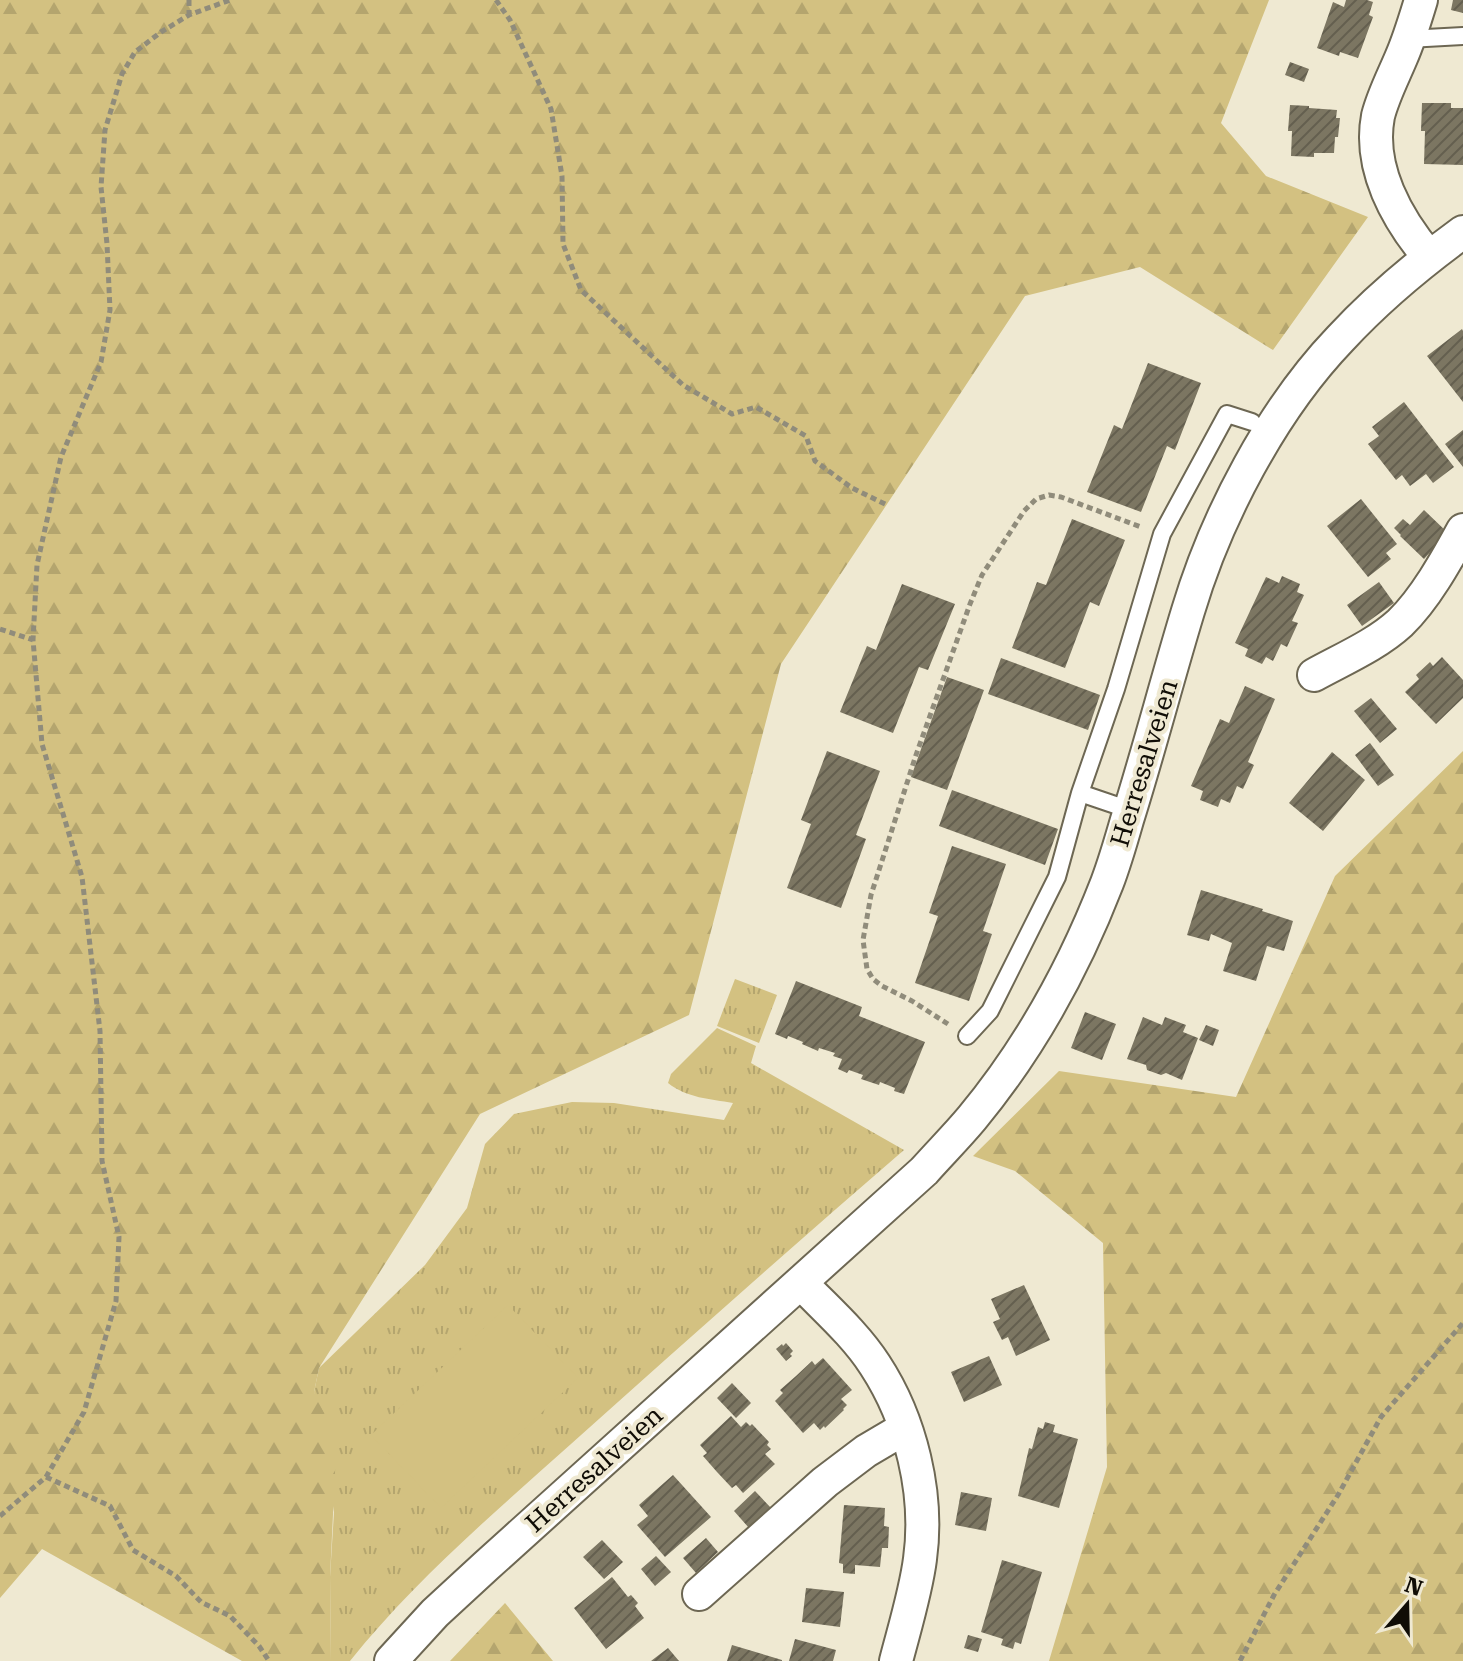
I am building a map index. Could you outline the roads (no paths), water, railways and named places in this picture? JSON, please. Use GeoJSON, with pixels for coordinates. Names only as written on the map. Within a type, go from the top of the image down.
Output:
{"type":"FeatureCollection","features":[{"type":"Feature","properties":{"kind":"street"},"geometry":{"type":"LineString","coordinates":[[1421,0],[1378,117],[1378,155],[1387,192],[1411,236],[1429,257]]}},
{"type":"Feature","properties":{"kind":"street","name":"Herresalveien"},"geometry":{"type":"LineString","coordinates":[[391,1661],[435,1613],[476,1575],[924,1171],[972,1118],[1008,1071],[1031,1037],[1068,969],[1108,881],[1152,741],[1188,610],[1205,559],[1242,477],[1284,411],[1338,340],[1383,296],[1463,232]]}},
{"type":"Feature","properties":{"kind":"street"},"geometry":{"type":"LineString","coordinates":[[1314,675],[1400,623],[1448,557],[1463,530]]}},
{"type":"Feature","properties":{"kind":"street"},"geometry":{"type":"LineString","coordinates":[[801,1283],[875,1365],[905,1428],[920,1483],[923,1522],[920,1562],[896,1661]]}},
{"type":"Feature","properties":{"kind":"street"},"geometry":{"type":"LineString","coordinates":[[699,1594],[825,1482],[866,1451],[905,1428]]}},
{"type":"Feature","properties":{"kind":"lane"},"geometry":{"type":"LineString","coordinates":[[1408,39],[1463,36]]}},
{"type":"Feature","properties":{"kind":"lane","name":"Herresalveien"},"geometry":{"type":"LineString","coordinates":[[967,1036],[990,1011],[1057,877],[1072,818],[1162,534],[1227,414],[1252,422]]}},
{"type":"Feature","properties":{"kind":"lane"},"geometry":{"type":"LineString","coordinates":[[1080,793],[1130,810]]}}]}
